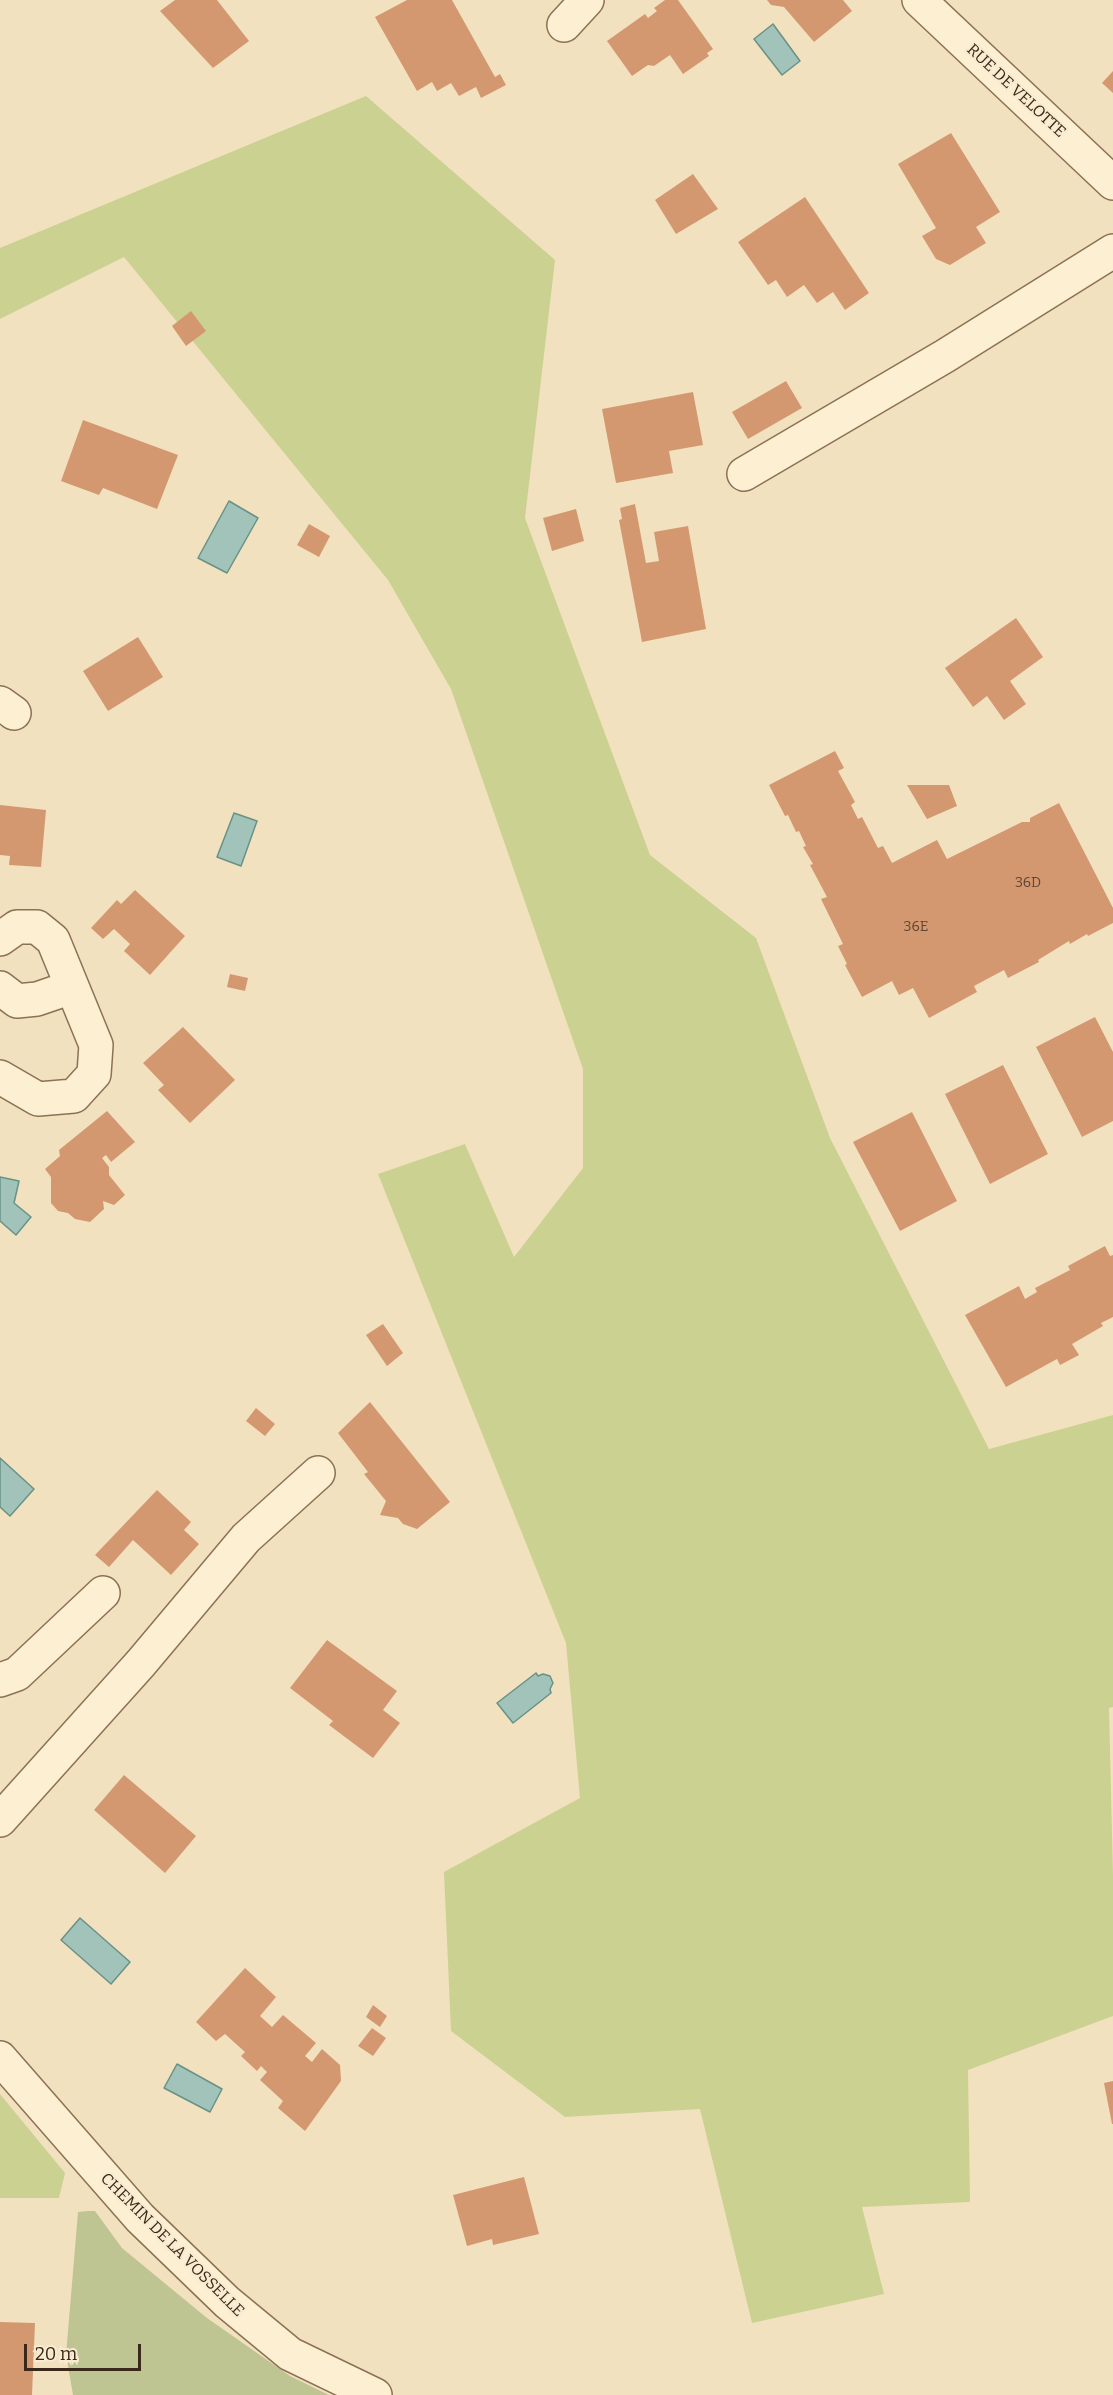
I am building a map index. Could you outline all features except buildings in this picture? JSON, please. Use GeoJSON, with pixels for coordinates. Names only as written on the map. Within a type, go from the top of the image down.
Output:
{"type":"FeatureCollection","features":[{"type":"Feature","properties":{"kind":"street"},"geometry":{"type":"LineString","coordinates":[[564,25],[587,0]]}},
{"type":"Feature","properties":{"kind":"street","name":"RUE DE VELOTTE"},"geometry":{"type":"LineString","coordinates":[[920,0],[1113,183]]}},
{"type":"Feature","properties":{"kind":"street"},"geometry":{"type":"LineString","coordinates":[[744,474],[945,356],[1113,251]]}},
{"type":"Feature","properties":{"kind":"street"},"geometry":{"type":"LineString","coordinates":[[0,939],[16,927],[37,927],[53,940],[96,1045],[94,1074],[74,1096],[38,1099],[0,1077]]}},
{"type":"Feature","properties":{"kind":"street"},"geometry":{"type":"LineString","coordinates":[[0,988],[17,1000],[37,999],[72,987]]}},
{"type":"Feature","properties":{"kind":"street"},"geometry":{"type":"LineString","coordinates":[[0,1820],[141,1663],[246,1538],[318,1473]]}},
{"type":"Feature","properties":{"kind":"street"},"geometry":{"type":"LineString","coordinates":[[0,1680],[16,1674],[103,1593]]}},
{"type":"Feature","properties":{"kind":"street","name":"CHEMIN DE LA VOSSELLE"},"geometry":{"type":"LineString","coordinates":[[0,2058],[140,2218],[226,2302],[290,2354],[375,2395]]}},
{"type":"Feature","properties":{"kind":"green space"},"geometry":{"type":"Polygon","coordinates":[[[366,96],[555,260],[525,518],[650,855],[756,938],[830,1138],[989,1449],[1113,1415],[1113,1707],[1109,1708],[1113,1877],[1113,2016],[968,2070],[970,2202],[862,2207],[884,2294],[752,2323],[700,2109],[565,2117],[451,2031],[444,1872],[580,1798],[566,1643],[378,1174],[465,1144],[514,1257],[583,1168],[583,1069],[451,689],[388,580],[124,257],[0,319],[0,248],[366,96]]]}},
{"type":"Feature","properties":{"kind":"green space"},"geometry":{"type":"Polygon","coordinates":[[[0,2094],[65,2173],[59,2198],[0,2198],[0,2094]]]}},
{"type":"Feature","properties":{"kind":"green space"},"geometry":{"type":"Polygon","coordinates":[[[95,2211],[122,2248],[207,2318],[290,2376],[329,2395],[73,2395],[66,2355],[78,2212],[95,2211]]]}},
{"type":"Feature","properties":{"kind":"water"},"geometry":{"type":"Polygon","coordinates":[[[773,24],[800,61],[782,75],[754,39],[773,24]]]}},
{"type":"Feature","properties":{"kind":"water"},"geometry":{"type":"Polygon","coordinates":[[[229,501],[258,518],[227,573],[198,558],[229,501]]]}},
{"type":"Feature","properties":{"kind":"water"},"geometry":{"type":"Polygon","coordinates":[[[234,813],[257,821],[241,866],[217,857],[234,813]]]}},
{"type":"Feature","properties":{"kind":"water"},"geometry":{"type":"Polygon","coordinates":[[[0,1177],[19,1181],[14,1203],[31,1217],[16,1235],[0,1221],[0,1177]]]}},
{"type":"Feature","properties":{"kind":"water"},"geometry":{"type":"Polygon","coordinates":[[[0,1458],[34,1489],[10,1516],[0,1507],[0,1458]]]}},
{"type":"Feature","properties":{"kind":"water"},"geometry":{"type":"Polygon","coordinates":[[[536,1673],[538,1676],[543,1674],[550,1676],[553,1683],[551,1693],[513,1723],[497,1703],[536,1673]]]}},
{"type":"Feature","properties":{"kind":"water"},"geometry":{"type":"Polygon","coordinates":[[[80,1918],[130,1962],[111,1984],[61,1940],[80,1918]]]}},
{"type":"Feature","properties":{"kind":"water"},"geometry":{"type":"Polygon","coordinates":[[[177,2064],[222,2089],[210,2112],[164,2088],[177,2064]]]}}]}
